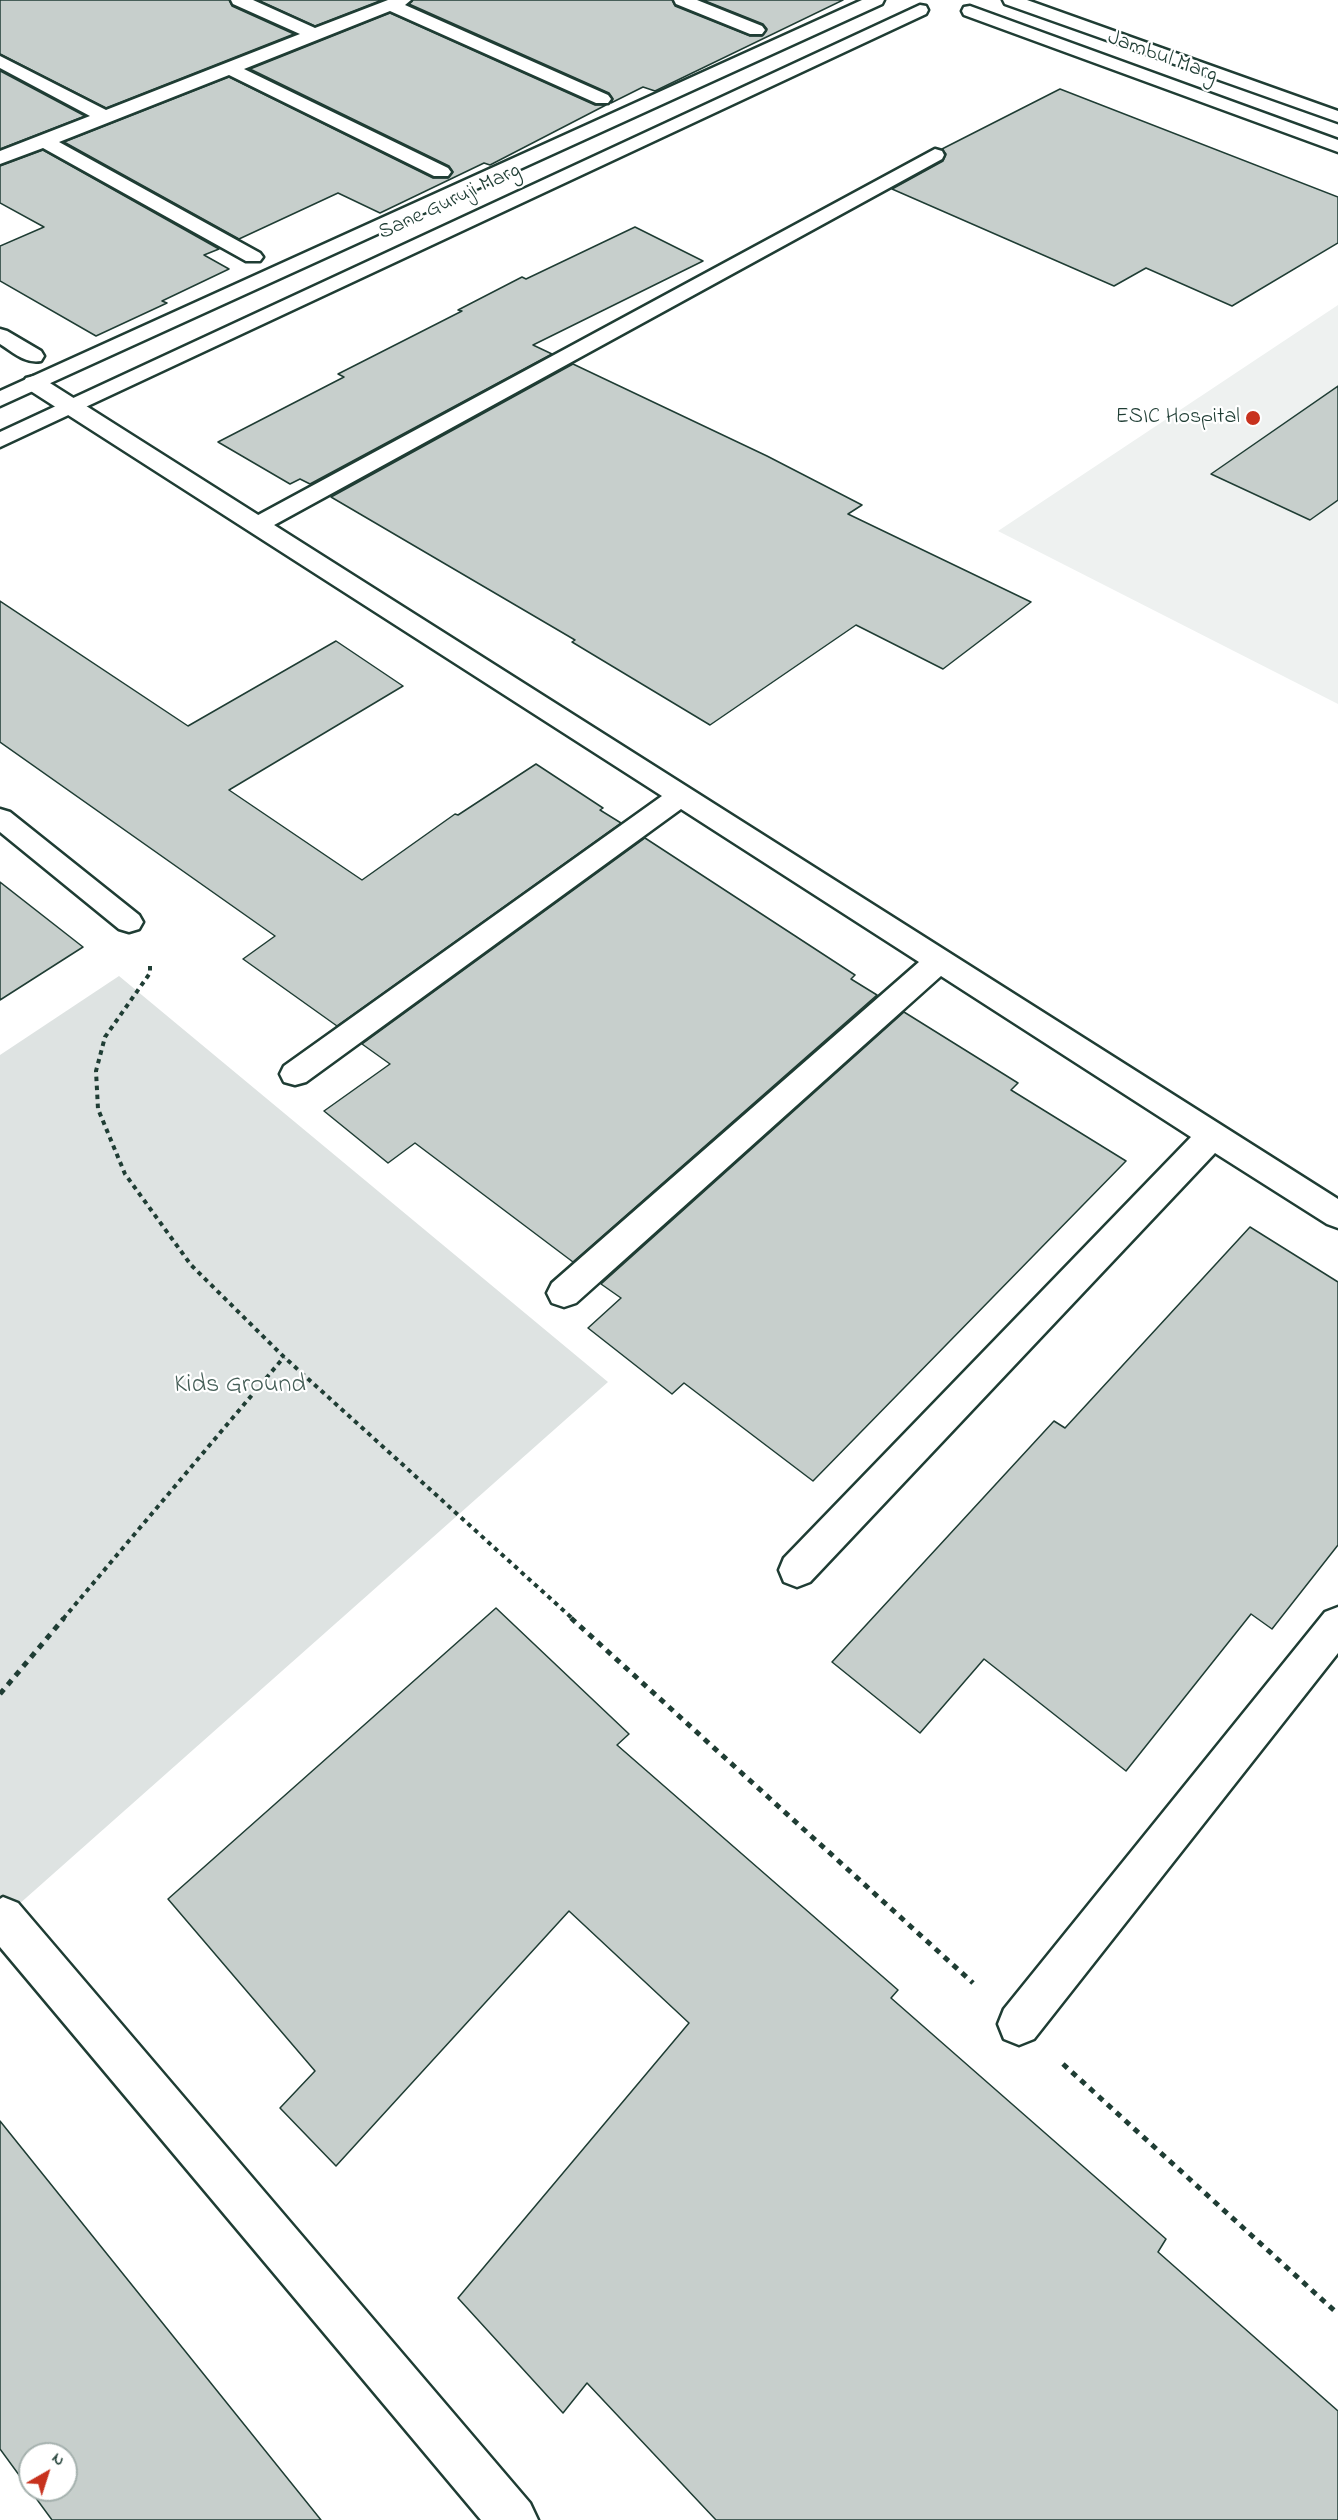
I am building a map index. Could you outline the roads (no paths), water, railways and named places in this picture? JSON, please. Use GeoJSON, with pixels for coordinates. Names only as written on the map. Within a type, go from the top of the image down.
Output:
{"type":"FeatureCollection","features":[{"type":"Feature","properties":{"kind":"street"},"geometry":{"type":"LineString","coordinates":[[239,0],[315,35]]}},
{"type":"Feature","properties":{"kind":"street"},"geometry":{"type":"LineString","coordinates":[[682,0],[756,30]]}},
{"type":"Feature","properties":{"kind":"street","name":"Sane Guruji Marg"},"geometry":{"type":"LineString","coordinates":[[0,399],[876,0]]}},
{"type":"Feature","properties":{"kind":"street","name":"Jambul Marg"},"geometry":{"type":"LineString","coordinates":[[896,0],[945,12],[1338,146]]}},
{"type":"Feature","properties":{"kind":"street","name":"Jambul Marg"},"geometry":{"type":"LineString","coordinates":[[1011,0],[1338,117]]}},
{"type":"Feature","properties":{"kind":"street","name":"Sane Guruji Marg"},"geometry":{"type":"LineString","coordinates":[[0,440],[945,12],[992,1]]}},
{"type":"Feature","properties":{"kind":"street"},"geometry":{"type":"LineString","coordinates":[[0,158],[397,2],[602,99]]}},
{"type":"Feature","properties":{"kind":"street"},"geometry":{"type":"LineString","coordinates":[[0,61],[106,117]]}},
{"type":"Feature","properties":{"kind":"street"},"geometry":{"type":"LineString","coordinates":[[229,68],[441,172]]}},
{"type":"Feature","properties":{"kind":"street"},"geometry":{"type":"LineString","coordinates":[[44,141],[253,257]]}},
{"type":"Feature","properties":{"kind":"street"},"geometry":{"type":"LineString","coordinates":[[256,525],[935,155]]}},
{"type":"Feature","properties":{"kind":"street"},"geometry":{"type":"LineString","coordinates":[[0,335],[33,356]]}},
{"type":"Feature","properties":{"kind":"street"},"geometry":{"type":"LineString","coordinates":[[34,383],[1338,1215]]}},
{"type":"Feature","properties":{"kind":"street"},"geometry":{"type":"LineString","coordinates":[[295,1074],[681,796]]}},
{"type":"Feature","properties":{"kind":"street"},"geometry":{"type":"LineString","coordinates":[[0,818],[129,922]]}},
{"type":"Feature","properties":{"kind":"street"},"geometry":{"type":"LineString","coordinates":[[564,1293],[939,961]]}},
{"type":"Feature","properties":{"kind":"street"},"geometry":{"type":"LineString","coordinates":[[797,1570],[1213,1135]]}},
{"type":"Feature","properties":{"kind":"street"},"geometry":{"type":"LineString","coordinates":[[1019,2024],[1338,1624]]}},
{"type":"Feature","properties":{"kind":"street"},"geometry":{"type":"LineString","coordinates":[[3,1918],[513,2520]]}},
{"type":"Feature","properties":{"kind":"place","name":"ESIC Hospital"},"geometry":{"type":"Point","coordinates":[1253,418]}},
{"type":"Feature","properties":{"kind":"park label","name":"Kids Ground"},"geometry":{"type":"Point","coordinates":[240,1387]}}]}
